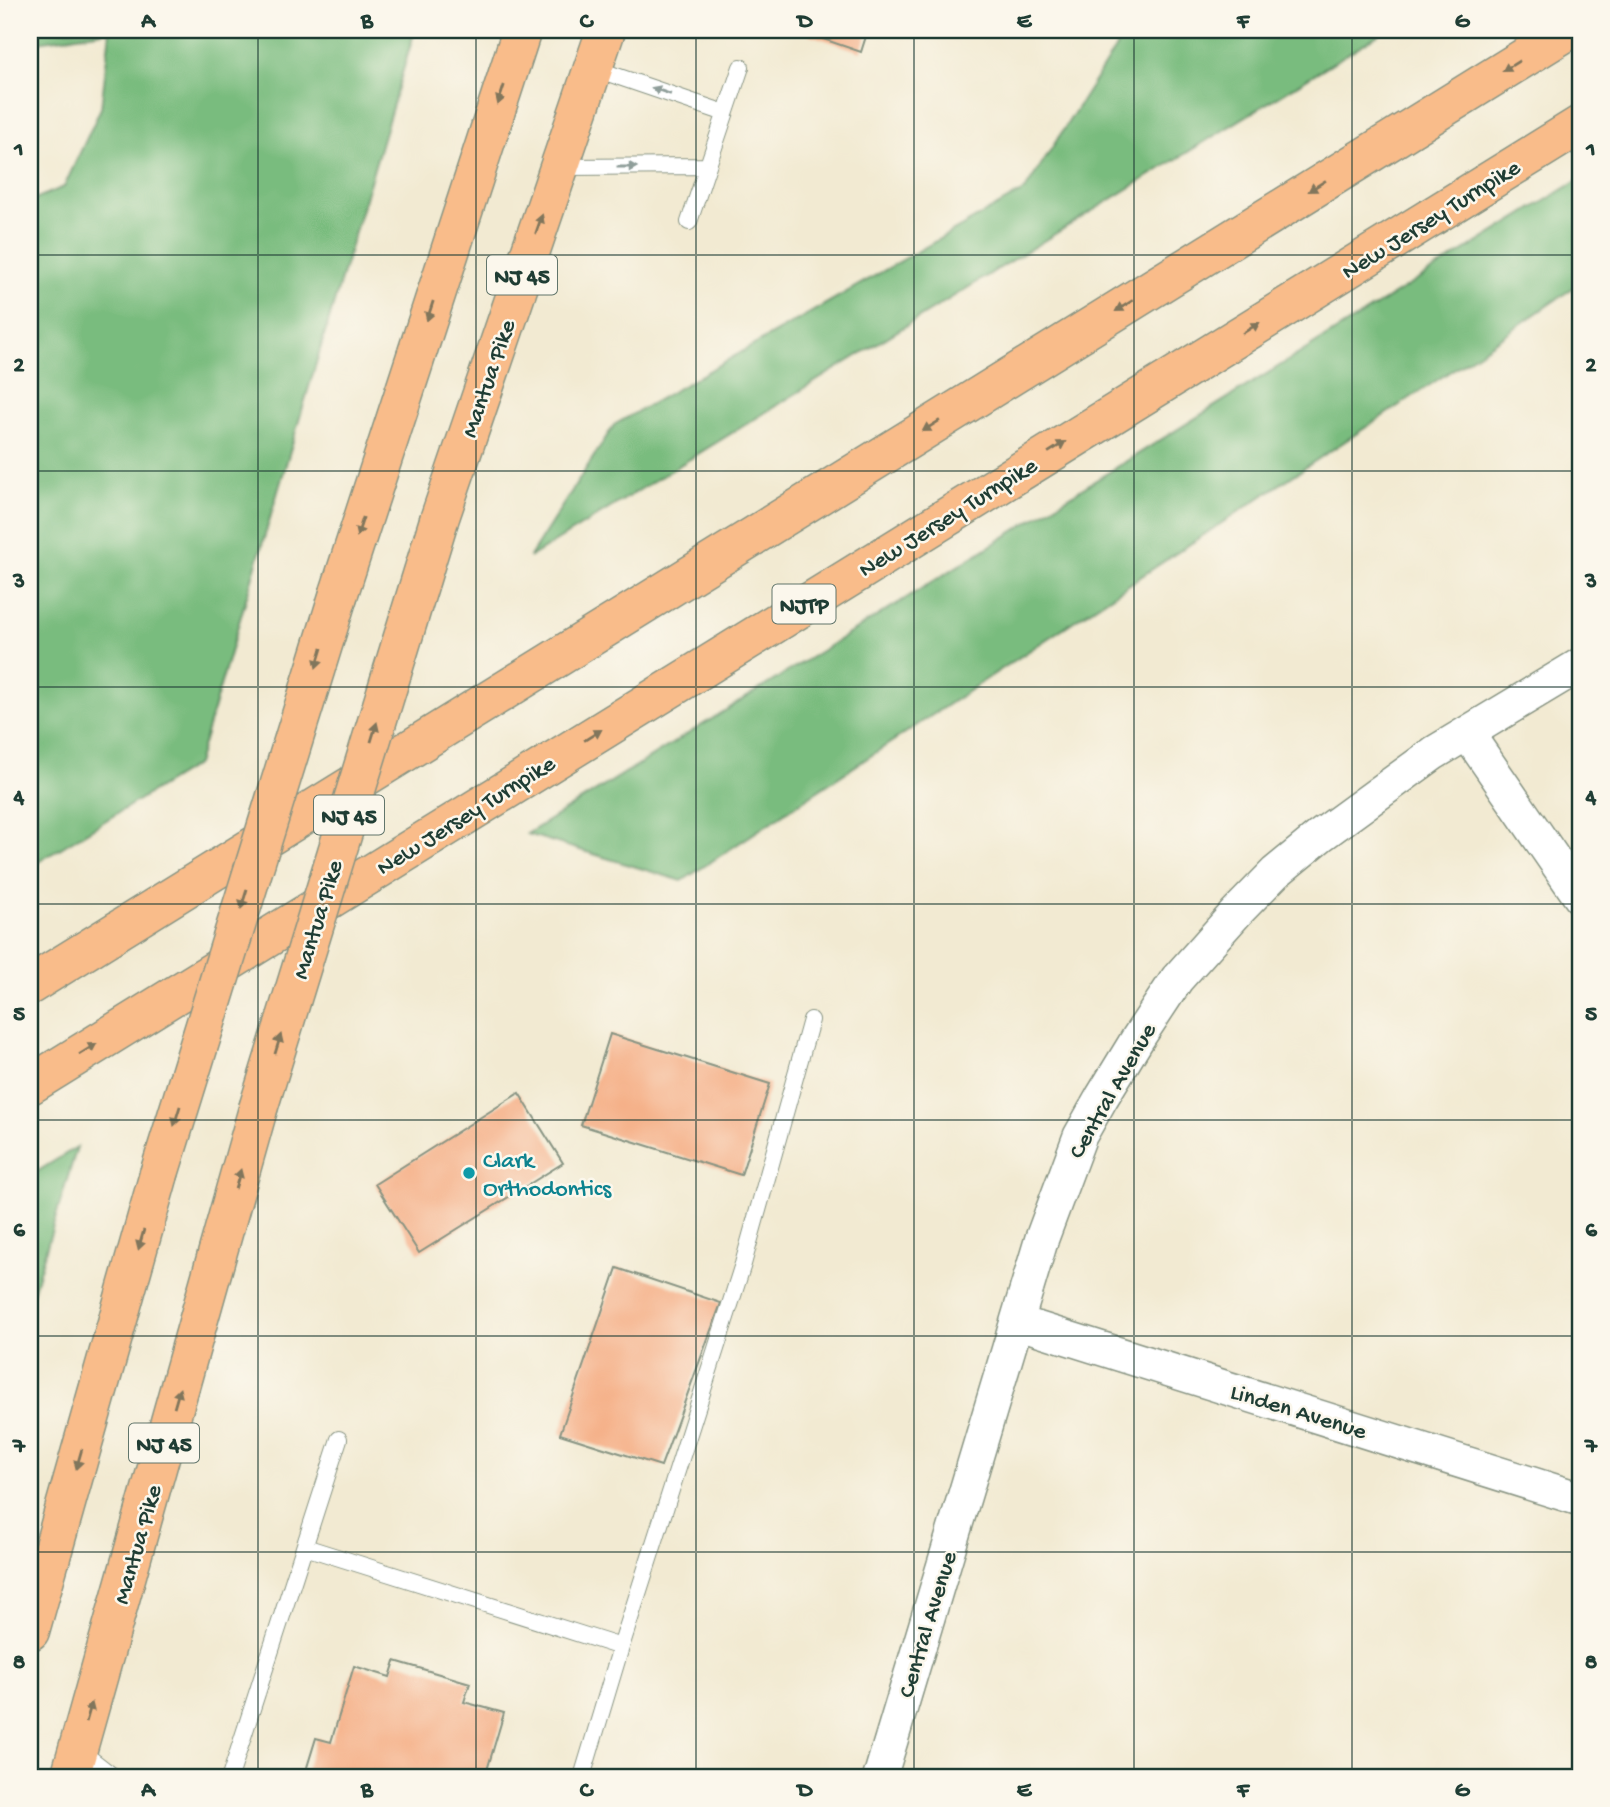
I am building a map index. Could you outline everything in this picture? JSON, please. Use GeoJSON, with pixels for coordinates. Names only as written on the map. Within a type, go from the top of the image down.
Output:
{"type":"FeatureCollection","features":[{"type":"Feature","properties":{"kind":"main road","name":"NJ 45"},"geometry":{"type":"LineString","coordinates":[[30,1631],[159,1174],[339,593],[522,30]]}},
{"type":"Feature","properties":{"kind":"main road","name":"Mantua Pike"},"geometry":{"type":"LineString","coordinates":[[74,1763],[258,1109],[439,520],[606,30]]}},
{"type":"Feature","properties":{"kind":"main road"},"geometry":{"type":"LineString","coordinates":[[30,985],[1569,30]]}},
{"type":"Feature","properties":{"kind":"main road","name":"New Jersey Turnpike"},"geometry":{"type":"LineString","coordinates":[[30,1085],[1580,125]]}},
{"type":"Feature","properties":{"kind":"street","name":"Central Avenue"},"geometry":{"type":"LineString","coordinates":[[880,1777],[1042,1238],[1080,1136],[1102,1097],[1177,979],[1275,873],[1320,836],[1434,753],[1580,665]]}},
{"type":"Feature","properties":{"kind":"street"},"geometry":{"type":"LineString","coordinates":[[1467,733],[1580,897]]}},
{"type":"Feature","properties":{"kind":"street","name":"Linden Avenue"},"geometry":{"type":"LineString","coordinates":[[1017,1322],[1580,1499]]}},
{"type":"Feature","properties":{"kind":"lane"},"geometry":{"type":"LineString","coordinates":[[689,222],[741,67]]}},
{"type":"Feature","properties":{"kind":"lane"},"geometry":{"type":"LineString","coordinates":[[593,68],[725,113]]}},
{"type":"Feature","properties":{"kind":"lane"},"geometry":{"type":"LineString","coordinates":[[559,167],[707,166]]}},
{"type":"Feature","properties":{"kind":"lane"},"geometry":{"type":"LineString","coordinates":[[582,1777],[743,1264],[811,1020]]}},
{"type":"Feature","properties":{"kind":"lane"},"geometry":{"type":"LineString","coordinates":[[230,1777],[339,1439]]}},
{"type":"Feature","properties":{"kind":"lane"},"geometry":{"type":"LineString","coordinates":[[304,1547],[621,1647]]}},
{"type":"Feature","properties":{"kind":"lane"},"geometry":{"type":"LineString","coordinates":[[74,1763],[114,1777]]}},
{"type":"Feature","properties":{"kind":"green space"},"geometry":{"type":"Polygon","coordinates":[[[30,30],[415,30],[197,764],[30,867],[30,201],[64,187],[101,108],[110,31],[30,43],[30,30]]]}},
{"type":"Feature","properties":{"kind":"green space"},"geometry":{"type":"Polygon","coordinates":[[[1160,30],[1386,30],[529,558],[614,425],[1025,190],[1118,44],[1160,30]]]}},
{"type":"Feature","properties":{"kind":"green space"},"geometry":{"type":"Polygon","coordinates":[[[1580,179],[1580,283],[682,881],[527,834],[1580,179]]]}},
{"type":"Feature","properties":{"kind":"green space"},"geometry":{"type":"Polygon","coordinates":[[[77,1147],[30,1302],[30,1176],[77,1147]]]}},
{"type":"Feature","properties":{"kind":"building"},"geometry":{"type":"Polygon","coordinates":[[[797,30],[868,30],[861,52],[797,30]]]}},
{"type":"Feature","properties":{"kind":"building"},"geometry":{"type":"Polygon","coordinates":[[[610,1034],[770,1084],[741,1175],[581,1125],[610,1034]]]}},
{"type":"Feature","properties":{"kind":"building","name":"Clark Orthodontics"},"geometry":{"type":"Polygon","coordinates":[[[519,1093],[563,1163],[419,1253],[375,1184],[519,1093]]]}},
{"type":"Feature","properties":{"kind":"building"},"geometry":{"type":"Polygon","coordinates":[[[617,1268],[721,1303],[661,1466],[560,1434],[617,1268]]]}},
{"type":"Feature","properties":{"kind":"building"},"geometry":{"type":"Polygon","coordinates":[[[395,1661],[470,1683],[464,1702],[504,1713],[485,1777],[304,1777],[316,1738],[331,1742],[354,1666],[390,1677],[395,1661]]]}},
{"type":"Feature","properties":{"kind":"place","name":"Clark Orthodontics"},"geometry":{"type":"Point","coordinates":[469,1173]}}]}
